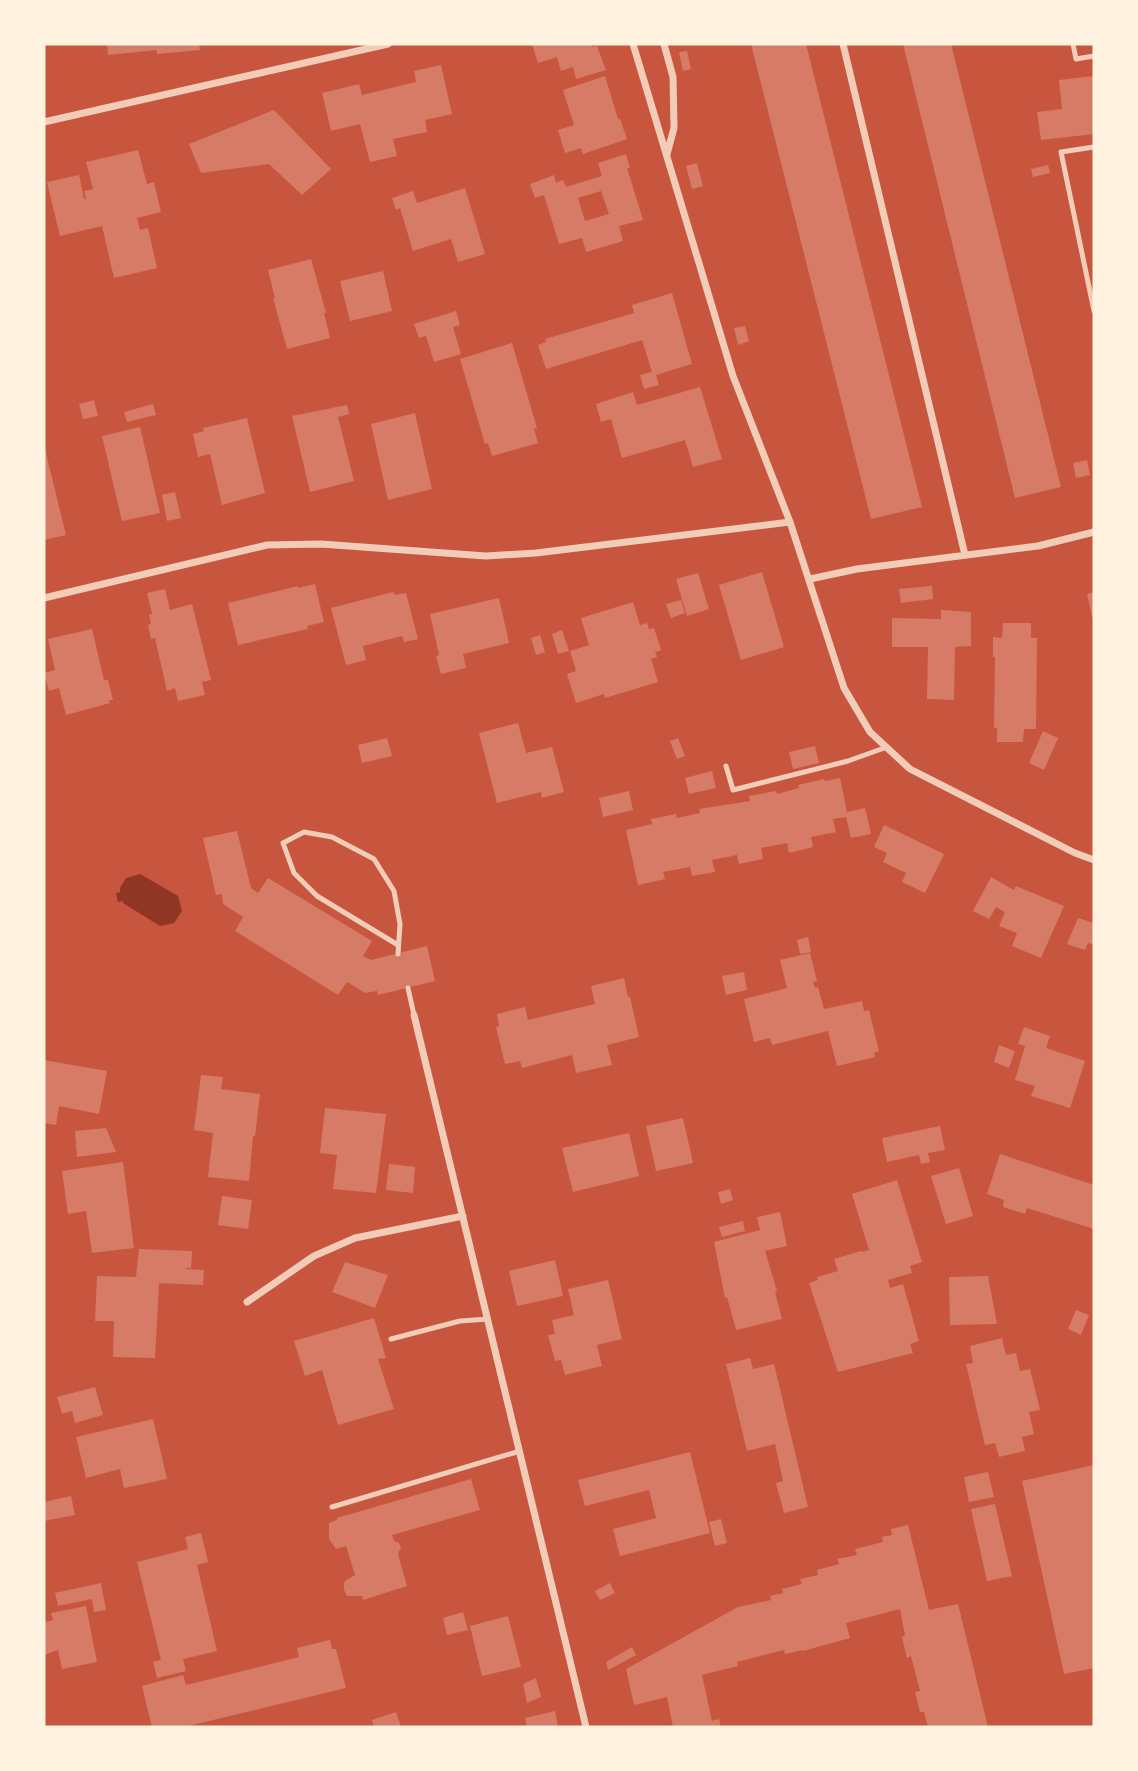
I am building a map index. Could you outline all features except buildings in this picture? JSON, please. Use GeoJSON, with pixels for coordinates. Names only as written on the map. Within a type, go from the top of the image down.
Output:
{"type":"FeatureCollection","features":[{"type":"Feature","properties":{"kind":"street"},"geometry":{"type":"LineString","coordinates":[[44,122],[388,44]]}},
{"type":"Feature","properties":{"kind":"street"},"geometry":{"type":"LineString","coordinates":[[633,44],[733,376],[790,522],[844,688],[870,732],[910,769],[1075,853],[1094,860]]}},
{"type":"Feature","properties":{"kind":"street"},"geometry":{"type":"LineString","coordinates":[[664,44],[673,77],[674,128],[667,155]]}},
{"type":"Feature","properties":{"kind":"street"},"geometry":{"type":"LineString","coordinates":[[843,44],[965,555]]}},
{"type":"Feature","properties":{"kind":"street"},"geometry":{"type":"LineString","coordinates":[[44,598],[267,545],[321,544],[486,556],[536,553],[790,522]]}},
{"type":"Feature","properties":{"kind":"street"},"geometry":{"type":"LineString","coordinates":[[810,579],[857,569],[1038,546],[1094,532]]}},
{"type":"Feature","properties":{"kind":"street"},"geometry":{"type":"LineString","coordinates":[[414,1015],[586,1727]]}},
{"type":"Feature","properties":{"kind":"street"},"geometry":{"type":"LineString","coordinates":[[247,1302],[314,1256],[355,1238],[463,1216]]}},
{"type":"Feature","properties":{"kind":"lane"},"geometry":{"type":"LineString","coordinates":[[1073,44],[1076,59],[1094,56]]}},
{"type":"Feature","properties":{"kind":"lane"},"geometry":{"type":"LineString","coordinates":[[1094,147],[1061,152],[1094,311]]}},
{"type":"Feature","properties":{"kind":"lane"},"geometry":{"type":"LineString","coordinates":[[726,766],[733,790],[848,761],[887,747]]}},
{"type":"Feature","properties":{"kind":"lane"},"geometry":{"type":"LineString","coordinates":[[398,945],[317,896],[294,873],[283,843],[304,832],[332,836],[374,859],[394,891],[400,925],[398,954]]}},
{"type":"Feature","properties":{"kind":"lane"},"geometry":{"type":"LineString","coordinates":[[408,988],[414,1015]]}},
{"type":"Feature","properties":{"kind":"lane"},"geometry":{"type":"LineString","coordinates":[[391,1339],[460,1321],[488,1319]]}},
{"type":"Feature","properties":{"kind":"lane"},"geometry":{"type":"LineString","coordinates":[[332,1507],[520,1451]]}},
{"type":"Feature","properties":{"kind":"shaded area"},"geometry":{"type":"Polygon","coordinates":[[[140,874],[178,896],[182,911],[174,923],[160,926],[123,901],[118,902],[116,893],[120,892],[126,878],[140,874]]]}}]}
